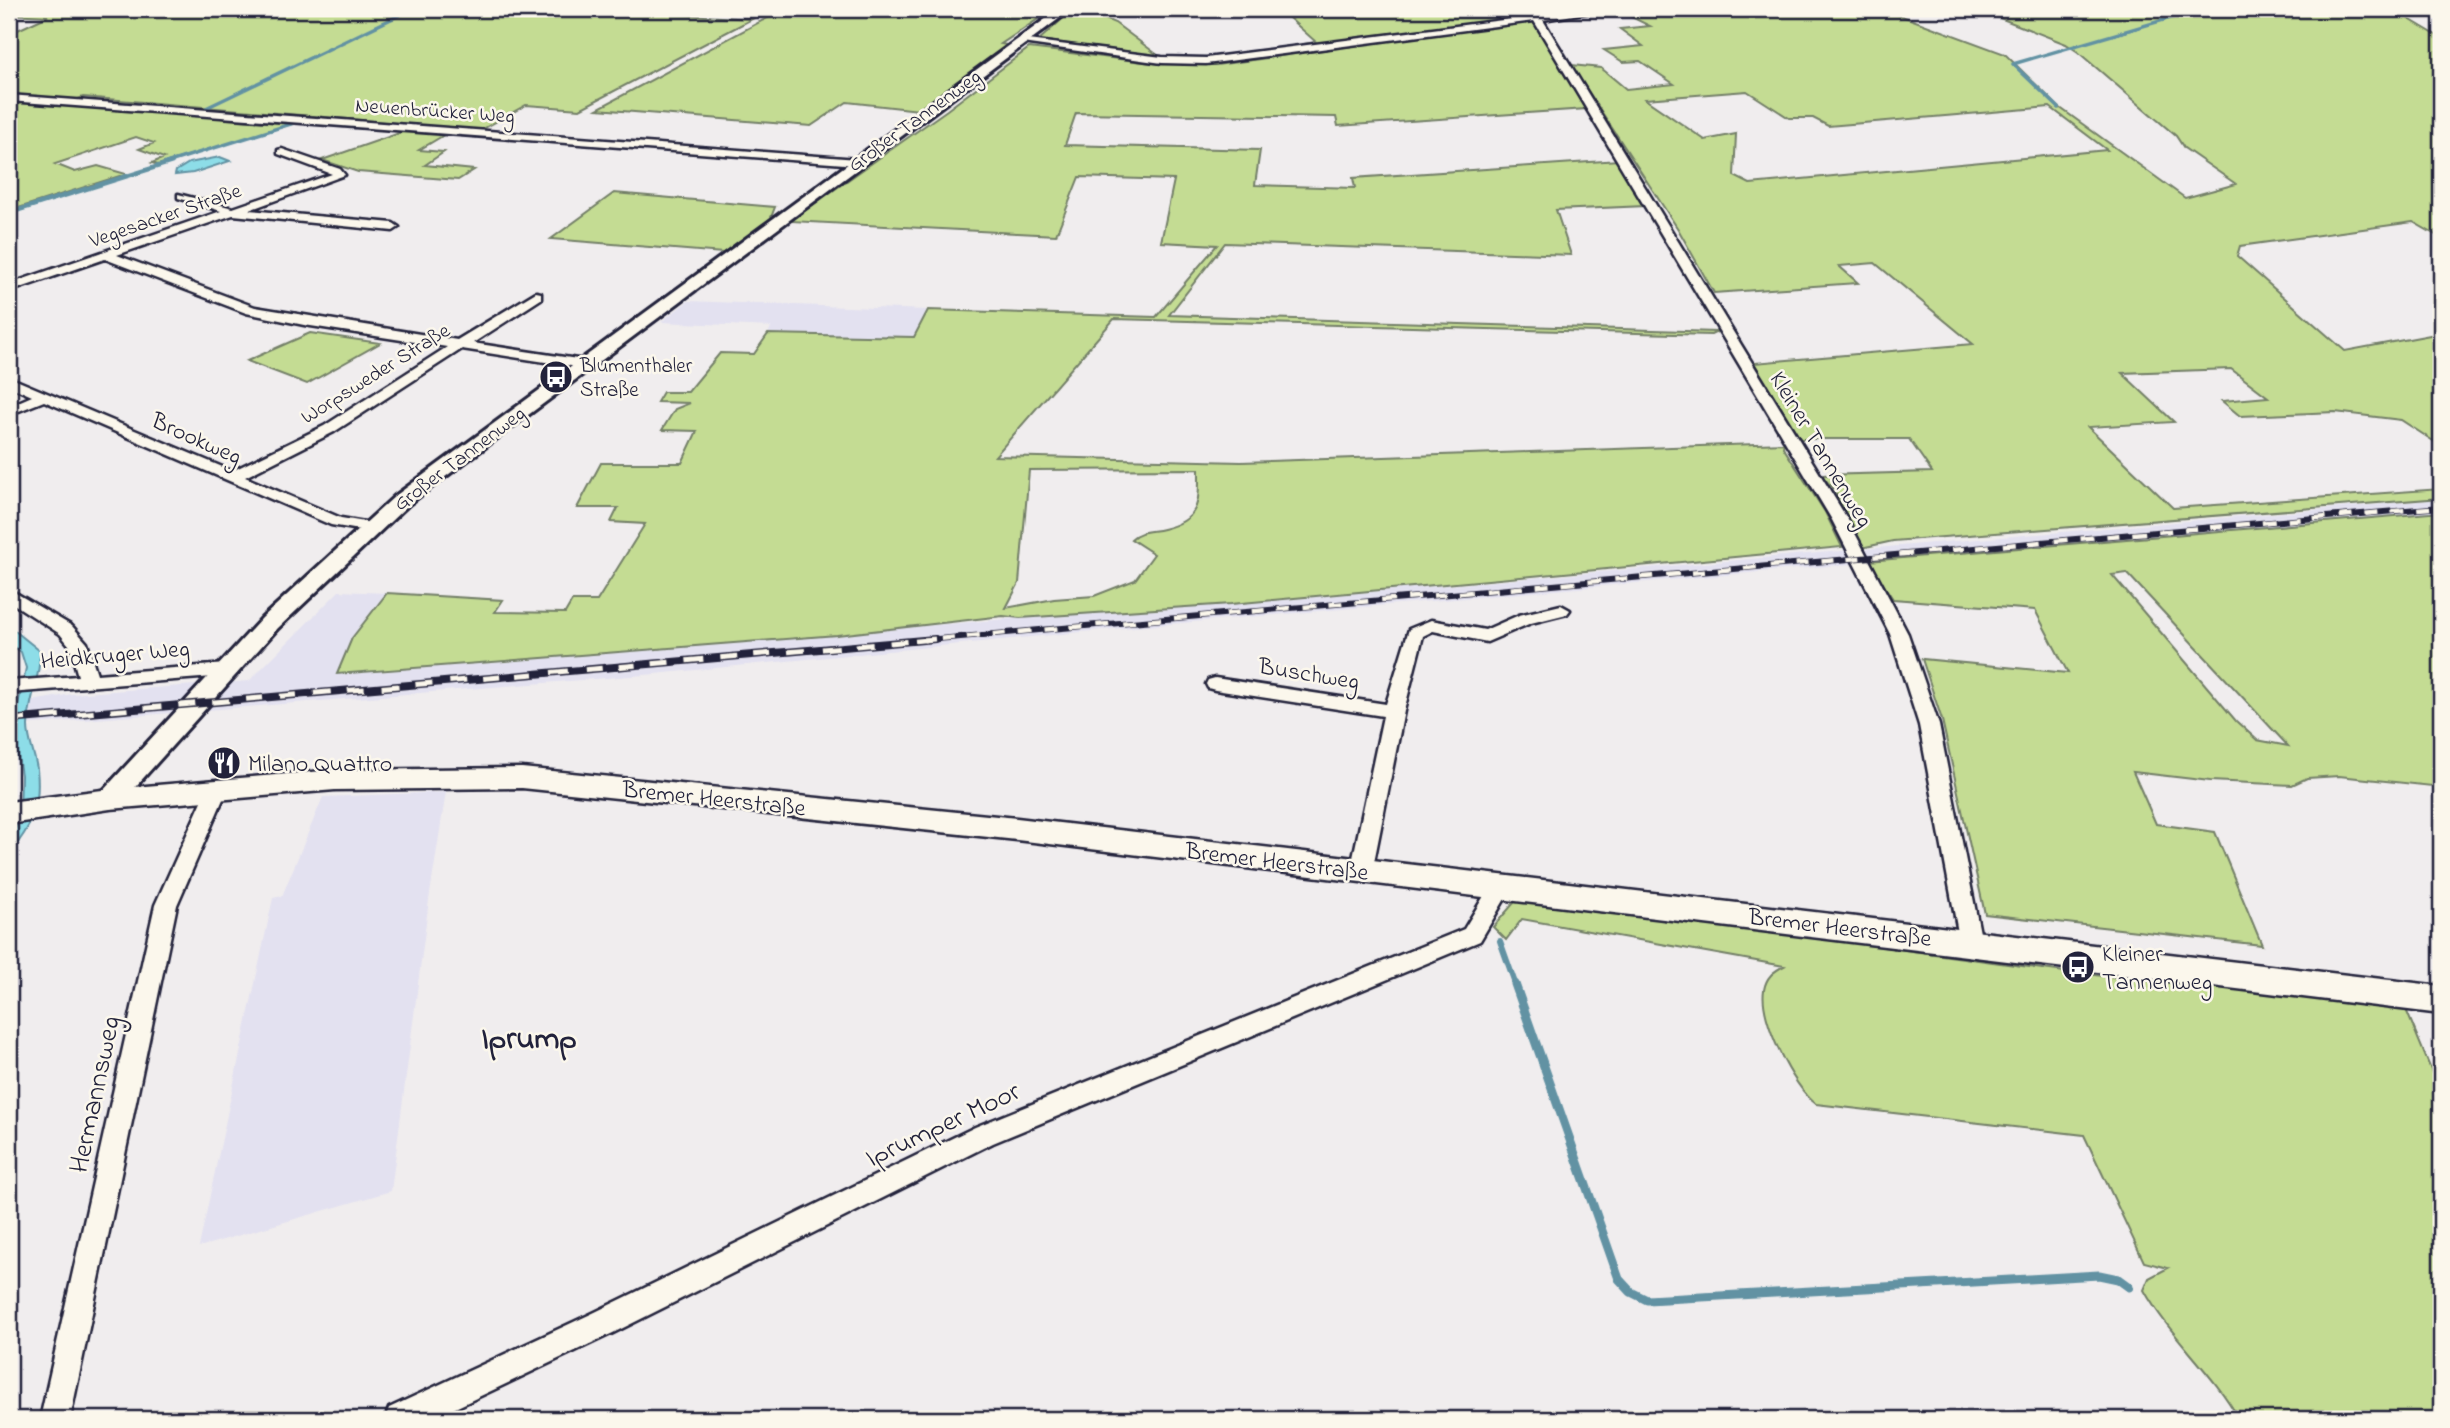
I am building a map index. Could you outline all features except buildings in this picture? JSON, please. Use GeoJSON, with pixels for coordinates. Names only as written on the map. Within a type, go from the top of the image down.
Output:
{"type":"FeatureCollection","features":[{"type":"Feature","properties":{"kind":"main road","name":"Bremer Heerstraße"},"geometry":{"type":"LineString","coordinates":[[22,811],[110,799],[335,780],[522,778],[1017,829],[2441,1000]]}},
{"type":"Feature","properties":{"kind":"street","name":"Großer Tannenweg"},"geometry":{"type":"LineString","coordinates":[[110,799],[226,670],[302,591],[402,500],[1066,9]]}},
{"type":"Feature","properties":{"kind":"street"},"geometry":{"type":"LineString","coordinates":[[1020,42],[1162,60],[1206,61],[1606,9]]}},
{"type":"Feature","properties":{"kind":"street","name":"Kleiner Tannenweg"},"geometry":{"type":"LineString","coordinates":[[1537,18],[1840,520],[1899,634],[1929,725],[1971,943]]}},
{"type":"Feature","properties":{"kind":"street","name":"Neuenbrücker Weg"},"geometry":{"type":"LineString","coordinates":[[9,97],[858,162]]}},
{"type":"Feature","properties":{"kind":"street","name":"Vegesacker Straße"},"geometry":{"type":"LineString","coordinates":[[9,288],[333,178],[340,173],[282,152]]}},
{"type":"Feature","properties":{"kind":"street"},"geometry":{"type":"LineString","coordinates":[[182,196],[235,212],[393,227]]}},
{"type":"Feature","properties":{"kind":"street"},"geometry":{"type":"LineString","coordinates":[[106,255],[251,310],[304,321],[584,364]]}},
{"type":"Feature","properties":{"kind":"street","name":"Worpsweder Straße"},"geometry":{"type":"LineString","coordinates":[[232,477],[329,429],[536,296]]}},
{"type":"Feature","properties":{"kind":"street","name":"Brookweg"},"geometry":{"type":"LineString","coordinates":[[9,381],[337,522],[371,527]]}},
{"type":"Feature","properties":{"kind":"street"},"geometry":{"type":"LineString","coordinates":[[9,411],[45,396]]}},
{"type":"Feature","properties":{"kind":"street"},"geometry":{"type":"LineString","coordinates":[[9,594],[65,630],[78,643],[89,680]]}},
{"type":"Feature","properties":{"kind":"street"},"geometry":{"type":"LineString","coordinates":[[1361,872],[1394,711],[1415,633],[1431,625],[1488,636],[1525,619],[1561,610]]}},
{"type":"Feature","properties":{"kind":"street","name":"Heidkruger Weg"},"geometry":{"type":"LineString","coordinates":[[9,687],[226,670]]}},
{"type":"Feature","properties":{"kind":"street","name":"Buschweg"},"geometry":{"type":"LineString","coordinates":[[1216,684],[1394,711]]}},
{"type":"Feature","properties":{"kind":"street","name":"Hermannsweg"},"geometry":{"type":"LineString","coordinates":[[55,1419],[166,905],[217,790]]}},
{"type":"Feature","properties":{"kind":"street","name":"Iprumper Moor"},"geometry":{"type":"LineString","coordinates":[[400,1419],[984,1135],[1472,935],[1501,887]]}},
{"type":"Feature","properties":{"kind":"shaded area"},"geometry":{"type":"Polygon","coordinates":[[[688,301],[928,310],[915,337],[768,334],[771,327],[661,322],[688,301]]]}},
{"type":"Feature","properties":{"kind":"shaded area"},"geometry":{"type":"Polygon","coordinates":[[[2441,499],[2441,512],[1102,630],[644,675],[9,726],[9,705],[72,694],[249,681],[339,591],[387,593],[352,638],[337,674],[1020,618],[1231,604],[2441,499]]]}},
{"type":"Feature","properties":{"kind":"shaded area"},"geometry":{"type":"Polygon","coordinates":[[[446,792],[391,1191],[199,1247],[273,898],[282,896],[323,797],[446,792]]]}},
{"type":"Feature","properties":{"kind":"green space"},"geometry":{"type":"Polygon","coordinates":[[[9,9],[594,9],[752,19],[580,109],[526,105],[481,130],[83,97],[73,101],[9,96],[9,34],[48,16],[9,14],[9,9]]]}},
{"type":"Feature","properties":{"kind":"green space"},"geometry":{"type":"Polygon","coordinates":[[[784,9],[1053,9],[1001,44],[1012,46],[919,110],[847,102],[811,126],[597,109],[784,9]]]}},
{"type":"Feature","properties":{"kind":"green space"},"geometry":{"type":"Polygon","coordinates":[[[1279,9],[1357,9],[1368,14],[1391,9],[1474,9],[1507,20],[1237,55],[1316,42],[1279,9]]]}},
{"type":"Feature","properties":{"kind":"green space"},"geometry":{"type":"Polygon","coordinates":[[[1883,9],[2005,54],[2059,107],[2185,198],[2236,184],[2184,148],[2176,136],[2078,52],[2066,44],[1977,9],[2392,9],[2441,38],[2441,238],[2413,222],[2240,246],[2237,256],[2345,351],[2441,333],[2441,446],[2401,420],[2335,412],[2240,416],[2222,401],[2268,397],[2231,369],[2122,373],[2174,422],[2088,427],[2173,508],[2441,489],[2441,498],[1893,541],[1861,548],[1834,489],[1821,475],[1932,472],[1909,439],[1799,439],[1754,363],[1973,344],[1875,263],[1839,266],[1858,283],[1714,293],[1678,229],[1571,65],[1601,68],[1626,89],[1674,84],[1640,61],[1623,62],[1604,50],[1643,46],[1620,29],[1650,26],[1617,10],[1883,9]],[[1747,91],[1645,99],[1705,140],[1736,134],[1734,176],[1750,184],[2107,150],[2050,107],[1828,126],[1813,118],[1789,118],[1747,91]]]}},
{"type":"Feature","properties":{"kind":"green space"},"geometry":{"type":"Polygon","coordinates":[[[1068,14],[1103,18],[1115,23],[1159,56],[1039,40],[1068,14]]]}},
{"type":"Feature","properties":{"kind":"green space"},"geometry":{"type":"Polygon","coordinates":[[[1533,21],[1586,109],[1338,126],[1336,117],[1076,113],[1065,145],[1260,150],[1255,185],[1355,188],[1353,178],[1619,160],[1645,206],[1556,210],[1571,255],[1225,243],[1169,315],[1717,332],[1711,335],[1114,319],[995,456],[1241,462],[1784,443],[1783,447],[1825,512],[1842,547],[1231,604],[1020,618],[1003,616],[837,635],[337,674],[352,638],[387,593],[503,600],[495,612],[565,613],[572,601],[597,601],[645,524],[611,522],[618,508],[577,508],[601,463],[682,463],[697,431],[662,430],[675,409],[690,403],[657,402],[663,392],[688,392],[720,353],[754,354],[768,334],[914,337],[928,310],[1156,317],[1217,245],[1161,242],[1174,180],[1079,177],[1056,235],[790,221],[947,110],[1029,48],[1152,63],[1216,65],[1533,21]],[[1199,469],[1029,470],[1019,583],[1006,608],[1054,599],[1094,596],[1135,580],[1154,554],[1131,539],[1142,533],[1175,525],[1191,515],[1198,500],[1199,469]]]}},
{"type":"Feature","properties":{"kind":"green space"},"geometry":{"type":"Polygon","coordinates":[[[9,100],[292,124],[158,165],[152,163],[164,158],[139,149],[154,143],[136,137],[55,164],[75,172],[98,166],[126,174],[9,211],[9,100]]]}},
{"type":"Feature","properties":{"kind":"green space"},"geometry":{"type":"Polygon","coordinates":[[[411,129],[449,132],[419,150],[444,152],[425,165],[474,170],[458,180],[358,172],[322,160],[411,129]]]}},
{"type":"Feature","properties":{"kind":"green space"},"geometry":{"type":"Polygon","coordinates":[[[614,193],[775,207],[770,220],[723,253],[551,239],[614,193]]]}},
{"type":"Feature","properties":{"kind":"green space"},"geometry":{"type":"Polygon","coordinates":[[[310,333],[380,343],[307,384],[247,361],[310,333]]]}},
{"type":"Feature","properties":{"kind":"green space"},"geometry":{"type":"Polygon","coordinates":[[[2441,512],[2441,787],[2339,776],[2307,778],[2292,785],[2210,781],[2133,772],[2156,824],[2215,832],[2262,945],[1985,914],[1942,720],[1922,659],[2068,673],[2035,610],[1893,599],[1868,561],[2441,512]],[[2127,573],[2112,575],[2236,721],[2257,740],[2288,746],[2127,573]]]}},
{"type":"Feature","properties":{"kind":"green space"},"geometry":{"type":"Polygon","coordinates":[[[1519,897],[2065,972],[2405,1007],[2441,1094],[2441,1419],[2239,1419],[2144,1290],[2149,1278],[2168,1268],[2144,1262],[2084,1135],[1816,1104],[1797,1083],[1788,1068],[1767,1018],[1765,985],[1771,975],[1784,966],[1522,919],[1506,940],[1493,927],[1519,897]]]}},
{"type":"Feature","properties":{"kind":"water"},"geometry":{"type":"Polygon","coordinates":[[[220,157],[230,161],[193,173],[175,175],[176,171],[189,163],[220,157]]]}},
{"type":"Feature","properties":{"kind":"water"},"geometry":{"type":"Polygon","coordinates":[[[9,626],[40,651],[28,726],[37,769],[38,794],[29,825],[9,854],[9,839],[20,820],[21,775],[13,727],[26,668],[21,652],[9,643],[9,626]]]}},
{"type":"Feature","properties":{"kind":"waterway"},"geometry":{"type":"LineString","coordinates":[[206,108],[412,9]]}},
{"type":"Feature","properties":{"kind":"waterway"},"geometry":{"type":"LineString","coordinates":[[2059,108],[2013,64],[2191,12],[2215,9]]}},
{"type":"Feature","properties":{"kind":"waterway"},"geometry":{"type":"LineString","coordinates":[[223,117],[260,120]]}},
{"type":"Feature","properties":{"kind":"waterway"},"geometry":{"type":"LineString","coordinates":[[166,163],[297,122],[292,122]]}},
{"type":"Feature","properties":{"kind":"waterway"},"geometry":{"type":"LineString","coordinates":[[9,213],[172,162]]}},
{"type":"Feature","properties":{"kind":"waterway"},"geometry":{"type":"LineString","coordinates":[[1500,941],[1516,986]]}},
{"type":"Feature","properties":{"kind":"waterway"},"geometry":{"type":"LineString","coordinates":[[1515,984],[1619,1279],[1631,1292],[1647,1300],[2099,1275],[2118,1279],[2129,1287]]}},
{"type":"Feature","properties":{"kind":"railway"},"geometry":{"type":"LineString","coordinates":[[915,641],[2441,507]]}},
{"type":"Feature","properties":{"kind":"railway"},"geometry":{"type":"LineString","coordinates":[[9,720],[935,639]]}},
{"type":"Feature","properties":{"kind":"place","name":"Blumenthaler Straße"},"geometry":{"type":"Point","coordinates":[556,377]}},
{"type":"Feature","properties":{"kind":"place","name":"Milano Quattro"},"geometry":{"type":"Point","coordinates":[224,763]}},
{"type":"Feature","properties":{"kind":"place","name":"Kleiner Tannenweg"},"geometry":{"type":"Point","coordinates":[2078,967]}},
{"type":"Feature","properties":{"kind":"district","name":"Iprump"},"geometry":{"type":"Point","coordinates":[529,1037]}}]}
